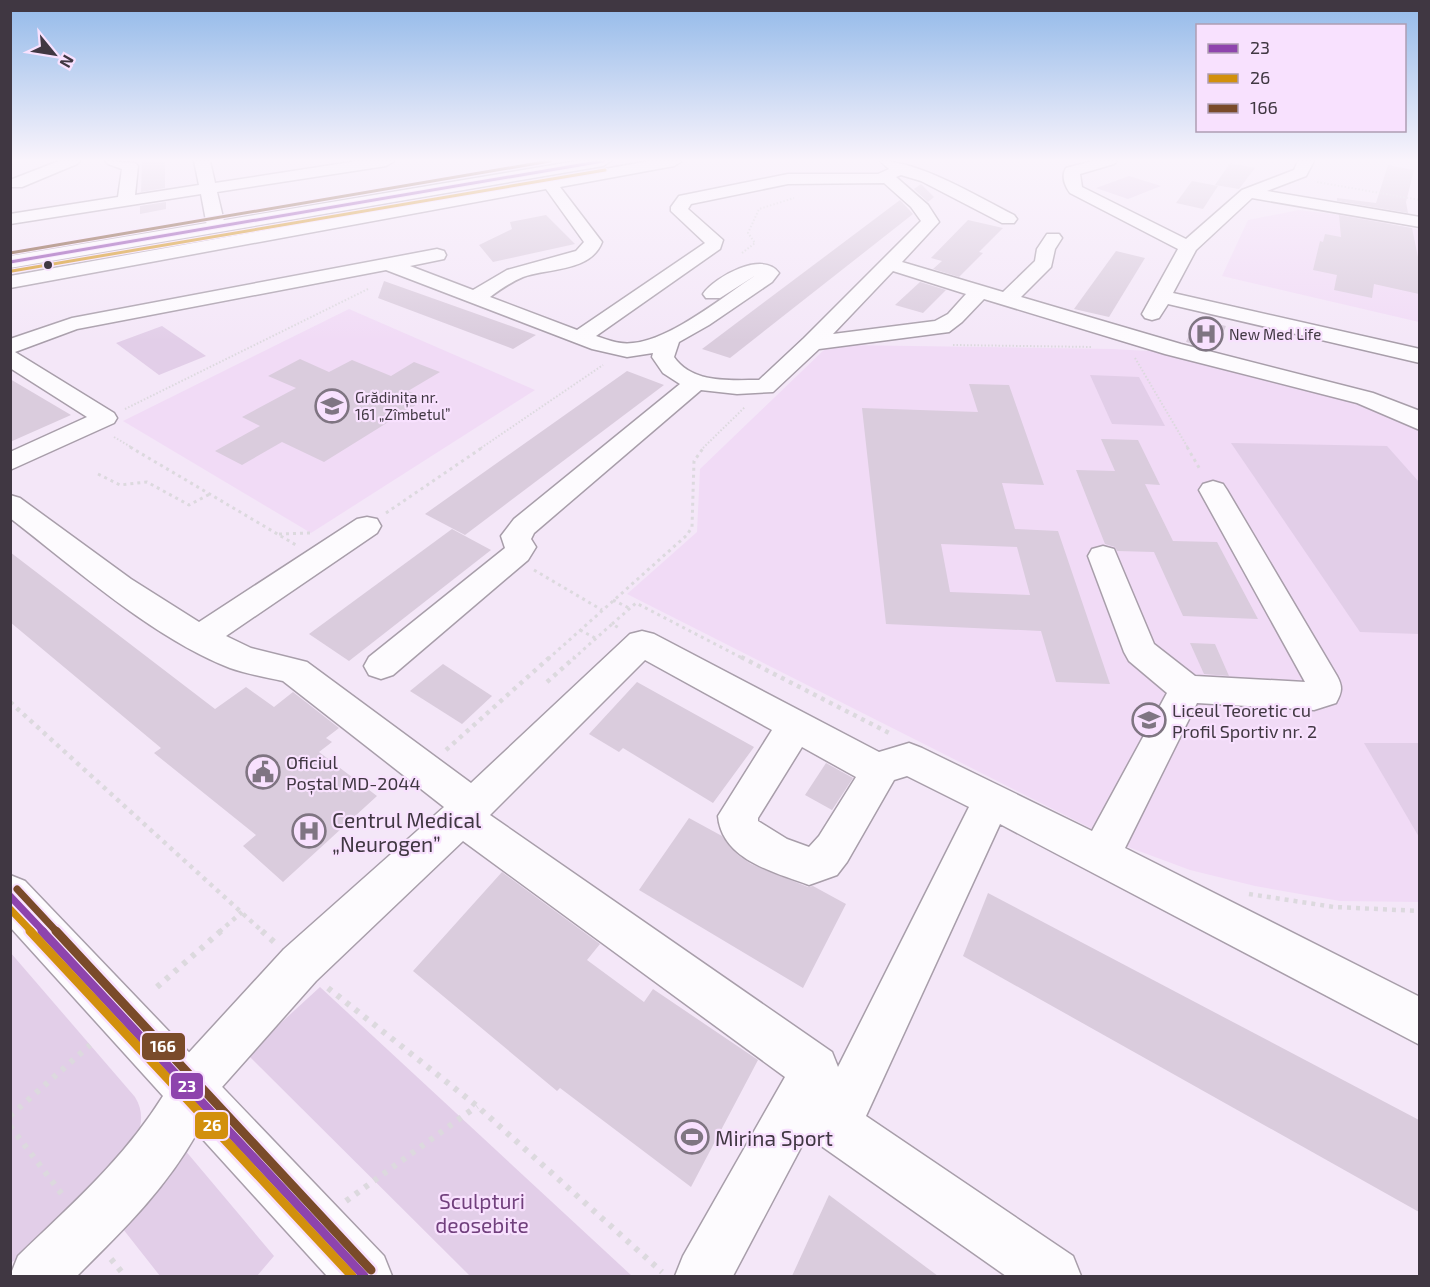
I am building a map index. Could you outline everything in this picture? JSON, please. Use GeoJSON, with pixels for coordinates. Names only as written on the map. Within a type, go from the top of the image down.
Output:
{"type":"FeatureCollection","features":[{"type":"Feature","properties":{"kind":"main road"},"geometry":{"type":"LineString","coordinates":[[215,221],[216,226]]}},
{"type":"Feature","properties":{"kind":"main road"},"geometry":{"type":"LineString","coordinates":[[10,262],[245,221]]}},
{"type":"Feature","properties":{"kind":"main road"},"geometry":{"type":"LineString","coordinates":[[10,282],[350,221]]}},
{"type":"Feature","properties":{"kind":"main road"},"geometry":{"type":"LineString","coordinates":[[474,298],[515,273],[578,258],[589,253],[593,242],[578,221]]}},
{"type":"Feature","properties":{"kind":"main road"},"geometry":{"type":"LineString","coordinates":[[579,338],[714,245],[714,240],[692,221]]}},
{"type":"Feature","properties":{"kind":"main road"},"geometry":{"type":"LineString","coordinates":[[669,339],[663,357],[669,369],[697,382],[718,386],[765,387],[812,343],[930,221]]}},
{"type":"Feature","properties":{"kind":"main road"},"geometry":{"type":"LineString","coordinates":[[1137,221],[1188,247]]}},
{"type":"Feature","properties":{"kind":"main road"},"geometry":{"type":"LineString","coordinates":[[1149,342],[1161,296],[1188,247],[1217,221]]}},
{"type":"Feature","properties":{"kind":"main road"},"geometry":{"type":"LineString","coordinates":[[1007,298],[1044,263],[1046,249],[1053,238]]}},
{"type":"Feature","properties":{"kind":"main road"},"geometry":{"type":"LineString","coordinates":[[10,347],[72,324],[396,268],[437,255]]}},
{"type":"Feature","properties":{"kind":"main road"},"geometry":{"type":"LineString","coordinates":[[888,264],[1149,342],[1365,398],[1402,412],[1419,423]]}},
{"type":"Feature","properties":{"kind":"main road"},"geometry":{"type":"LineString","coordinates":[[396,268],[579,338],[626,350],[647,348],[669,339],[765,278],[769,273],[757,269],[743,274],[713,294]]}},
{"type":"Feature","properties":{"kind":"main road"},"geometry":{"type":"LineString","coordinates":[[812,343],[941,327],[955,318],[980,291]]}},
{"type":"Feature","properties":{"kind":"main road"},"geometry":{"type":"LineString","coordinates":[[1161,296],[1419,356]]}},
{"type":"Feature","properties":{"kind":"main road"},"geometry":{"type":"LineString","coordinates":[[10,358],[99,421],[10,462]]}},
{"type":"Feature","properties":{"kind":"main road"},"geometry":{"type":"LineString","coordinates":[[381,666],[513,558],[521,550],[515,539],[524,526],[697,382]]}},
{"type":"Feature","properties":{"kind":"main road"},"geometry":{"type":"LineString","coordinates":[[1103,556],[1141,652],[1187,689],[1314,696],[1323,693],[1325,686],[1213,490]]}},
{"type":"Feature","properties":{"kind":"main road"},"geometry":{"type":"LineString","coordinates":[[10,504],[153,612],[240,658],[295,671],[425,770],[466,811],[815,1069],[818,1113]]}},
{"type":"Feature","properties":{"kind":"main road"},"geometry":{"type":"LineString","coordinates":[[201,637],[367,526]]}},
{"type":"Feature","properties":{"kind":"main road"},"geometry":{"type":"LineString","coordinates":[[38,1276],[133,1182],[165,1140],[191,1091],[300,965],[642,643],[870,766],[881,769],[909,759],[1419,1022]]}},
{"type":"Feature","properties":{"kind":"main road"},"geometry":{"type":"LineString","coordinates":[[1100,856],[1187,689]]}},
{"type":"Feature","properties":{"kind":"main road"},"geometry":{"type":"LineString","coordinates":[[797,727],[776,754],[738,816],[739,825],[744,834],[785,859],[809,866],[823,861],[833,849],[881,769]]}},
{"type":"Feature","properties":{"kind":"main road"},"geometry":{"type":"LineString","coordinates":[[703,1276],[818,1113],[992,800]]}},
{"type":"Feature","properties":{"kind":"main road"},"geometry":{"type":"LineString","coordinates":[[10,895],[314,1225],[364,1276]]}},
{"type":"Feature","properties":{"kind":"main road"},"geometry":{"type":"LineString","coordinates":[[818,1113],[1053,1276]]}},
{"type":"Feature","properties":{"kind":"path"},"geometry":{"type":"LineString","coordinates":[[743,274],[720,267],[755,243],[748,233],[753,221]]}},
{"type":"Feature","properties":{"kind":"path"},"geometry":{"type":"LineString","coordinates":[[318,559],[210,494],[99,421],[396,268]]}},
{"type":"Feature","properties":{"kind":"path"},"geometry":{"type":"LineString","coordinates":[[1149,342],[1128,348],[1213,490]]}},
{"type":"Feature","properties":{"kind":"path"},"geometry":{"type":"LineString","coordinates":[[948,344],[1094,347]]}},
{"type":"Feature","properties":{"kind":"path"},"geometry":{"type":"LineString","coordinates":[[367,526],[626,350]]}},
{"type":"Feature","properties":{"kind":"path"},"geometry":{"type":"LineString","coordinates":[[425,770],[687,535],[692,527],[694,461],[698,453],[765,387]]}},
{"type":"Feature","properties":{"kind":"path"},"geometry":{"type":"LineString","coordinates":[[98,474],[120,485],[147,482],[189,505],[210,494]]}},
{"type":"Feature","properties":{"kind":"path"},"geometry":{"type":"LineString","coordinates":[[513,558],[602,610]]}},
{"type":"Feature","properties":{"kind":"path"},"geometry":{"type":"LineString","coordinates":[[613,600],[629,608]]}},
{"type":"Feature","properties":{"kind":"path"},"geometry":{"type":"LineString","coordinates":[[612,624],[636,603]]}},
{"type":"Feature","properties":{"kind":"path"},"geometry":{"type":"LineString","coordinates":[[580,630],[596,639]]}},
{"type":"Feature","properties":{"kind":"path"},"geometry":{"type":"LineString","coordinates":[[10,702],[300,965],[477,1107],[667,1276]]}},
{"type":"Feature","properties":{"kind":"path"},"geometry":{"type":"LineString","coordinates":[[157,987],[242,912]]}},
{"type":"Feature","properties":{"kind":"path"},"geometry":{"type":"LineString","coordinates":[[10,1116],[90,1045]]}},
{"type":"Feature","properties":{"kind":"path"},"geometry":{"type":"LineString","coordinates":[[314,1225],[477,1107]]}},
{"type":"Feature","properties":{"kind":"path"},"geometry":{"type":"LineString","coordinates":[[10,1126],[72,1208]]}},
{"type":"Feature","properties":{"kind":"path"},"geometry":{"type":"LineString","coordinates":[[104,1248],[125,1276]]}},
{"type":"Feature","properties":{"kind":"shaded area"},"geometry":{"type":"Polygon","coordinates":[[[1248,221],[1376,221],[1419,230],[1419,322],[1222,276],[1248,221]]]}},
{"type":"Feature","properties":{"kind":"shaded area","name":"Grădinița nr. 161 „Zîmbetul”"},"geometry":{"type":"Polygon","coordinates":[[[349,309],[535,390],[311,533],[123,421],[349,309]]]}},
{"type":"Feature","properties":{"kind":"shaded area","name":"Liceul Teoretic cu Profil Sportiv nr. 2"},"geometry":{"type":"Polygon","coordinates":[[[842,345],[1112,349],[1167,352],[1366,403],[1409,422],[1419,432],[1419,902],[1340,901],[1255,886],[1190,870],[1128,847],[627,594],[697,532],[700,469],[827,347],[842,345]]]}},
{"type":"Feature","properties":{"kind":"green space"},"geometry":{"type":"Polygon","coordinates":[[[162,326],[206,356],[159,375],[116,343],[162,326]]]}},
{"type":"Feature","properties":{"kind":"green space"},"geometry":{"type":"Polygon","coordinates":[[[1090,375],[1139,377],[1165,426],[1112,424],[1090,375]]]}},
{"type":"Feature","properties":{"kind":"green space"},"geometry":{"type":"Polygon","coordinates":[[[1231,443],[1387,446],[1419,482],[1419,634],[1360,632],[1231,443]]]}},
{"type":"Feature","properties":{"kind":"green space"},"geometry":{"type":"Polygon","coordinates":[[[1364,743],[1419,743],[1419,837],[1364,743]]]}},
{"type":"Feature","properties":{"kind":"green space"},"geometry":{"type":"Polygon","coordinates":[[[10,952],[135,1097],[141,1118],[136,1140],[34,1245],[11,1263],[10,952]]]}},
{"type":"Feature","properties":{"kind":"green space","name":"Sculpturi deosebite"},"geometry":{"type":"Polygon","coordinates":[[[320,987],[632,1276],[470,1276],[247,1054],[320,987]]]}},
{"type":"Feature","properties":{"kind":"green space"},"geometry":{"type":"Polygon","coordinates":[[[184,1149],[274,1256],[257,1276],[160,1276],[123,1229],[168,1177],[184,1149]]]}},
{"type":"Feature","properties":{"kind":"building"},"geometry":{"type":"Polygon","coordinates":[[[552,221],[575,244],[493,262],[479,245],[512,229],[510,222],[552,221]]]}},
{"type":"Feature","properties":{"kind":"building"},"geometry":{"type":"Polygon","coordinates":[[[872,221],[904,221],[730,358],[702,349],[872,221]]]}},
{"type":"Feature","properties":{"kind":"building"},"geometry":{"type":"Polygon","coordinates":[[[967,221],[1003,228],[979,252],[983,253],[959,277],[933,269],[942,261],[931,258],[967,221]]]}},
{"type":"Feature","properties":{"kind":"building"},"geometry":{"type":"Polygon","coordinates":[[[1340,221],[1373,221],[1412,228],[1419,262],[1419,294],[1374,284],[1372,298],[1334,290],[1337,275],[1313,270],[1320,241],[1323,242],[1325,234],[1341,237],[1340,221]]]}},
{"type":"Feature","properties":{"kind":"building"},"geometry":{"type":"Polygon","coordinates":[[[1116,251],[1145,258],[1109,317],[1074,309],[1116,251]]]}},
{"type":"Feature","properties":{"kind":"building"},"geometry":{"type":"Polygon","coordinates":[[[384,281],[536,335],[513,349],[378,298],[384,281]]]}},
{"type":"Feature","properties":{"kind":"building"},"geometry":{"type":"Polygon","coordinates":[[[920,282],[946,290],[923,313],[895,305],[920,282]]]}},
{"type":"Feature","properties":{"kind":"building","name":"New Med Life"},"geometry":{"type":"Polygon","coordinates":[[[1196,319],[1226,326],[1216,350],[1186,342],[1196,319]]]}},
{"type":"Feature","properties":{"kind":"building"},"geometry":{"type":"Polygon","coordinates":[[[300,359],[329,372],[352,360],[391,376],[414,362],[440,372],[408,391],[427,398],[324,462],[282,442],[242,465],[215,451],[260,426],[242,417],[296,388],[268,376],[300,359]]]}},
{"type":"Feature","properties":{"kind":"building"},"geometry":{"type":"Polygon","coordinates":[[[627,371],[664,385],[465,535],[425,514],[627,371]]]}},
{"type":"Feature","properties":{"kind":"building"},"geometry":{"type":"Polygon","coordinates":[[[10,379],[71,415],[10,442],[10,379]]]}},
{"type":"Feature","properties":{"kind":"building"},"geometry":{"type":"Polygon","coordinates":[[[969,384],[1009,385],[1044,485],[1002,483],[1015,529],[1058,531],[1110,684],[1056,682],[1041,631],[886,624],[862,408],[978,412],[969,384]],[[941,544],[950,592],[1030,595],[1017,547],[941,544]]]}},
{"type":"Feature","properties":{"kind":"building"},"geometry":{"type":"Polygon","coordinates":[[[1101,439],[1138,440],[1160,485],[1145,484],[1173,541],[1217,542],[1258,619],[1183,616],[1154,552],[1117,551],[1115,547],[1105,544],[1076,470],[1115,471],[1101,439]]]}},
{"type":"Feature","properties":{"kind":"building"},"geometry":{"type":"Polygon","coordinates":[[[452,529],[491,550],[349,661],[309,634],[452,529]]]}},
{"type":"Feature","properties":{"kind":"building"},"geometry":{"type":"Polygon","coordinates":[[[10,552],[215,709],[246,687],[274,707],[293,692],[339,728],[326,738],[332,742],[319,752],[377,796],[283,882],[243,846],[256,835],[154,753],[161,748],[10,622],[10,552]]]}},
{"type":"Feature","properties":{"kind":"building"},"geometry":{"type":"Polygon","coordinates":[[[1190,643],[1215,644],[1229,676],[1204,674],[1190,643]]]}},
{"type":"Feature","properties":{"kind":"building"},"geometry":{"type":"Polygon","coordinates":[[[443,664],[492,696],[462,724],[410,691],[443,664]]]}},
{"type":"Feature","properties":{"kind":"building"},"geometry":{"type":"Polygon","coordinates":[[[637,682],[754,747],[713,803],[623,748],[619,752],[589,734],[637,682]]]}},
{"type":"Feature","properties":{"kind":"building"},"geometry":{"type":"Polygon","coordinates":[[[826,763],[853,778],[832,810],[805,795],[826,763]]]}},
{"type":"Feature","properties":{"kind":"building"},"geometry":{"type":"Polygon","coordinates":[[[689,818],[722,836],[738,855],[751,864],[808,887],[813,886],[846,904],[803,988],[639,890],[689,818]]]}},
{"type":"Feature","properties":{"kind":"building"},"geometry":{"type":"Polygon","coordinates":[[[502,872],[600,944],[587,960],[644,1002],[653,989],[758,1060],[691,1187],[560,1088],[557,1091],[413,971],[502,872]]]}},
{"type":"Feature","properties":{"kind":"building"},"geometry":{"type":"Polygon","coordinates":[[[988,893],[1419,1120],[1419,1212],[963,956],[988,893]]]}},
{"type":"Feature","properties":{"kind":"building"},"geometry":{"type":"Polygon","coordinates":[[[829,1195],[938,1276],[792,1276],[829,1195]]]}},
{"type":"Feature","properties":{"kind":"transit line","name":"166"},"geometry":{"type":"LineString","coordinates":[[10,253],[197,221]]}},
{"type":"Feature","properties":{"kind":"transit line","name":"23"},"geometry":{"type":"LineString","coordinates":[[10,262],[250,221]]}},
{"type":"Feature","properties":{"kind":"transit line","name":"26"},"geometry":{"type":"LineString","coordinates":[[12,271],[305,221]]}},
{"type":"Feature","properties":{"kind":"transit line","name":"166"},"geometry":{"type":"LineString","coordinates":[[17,889],[371,1270]]}},
{"type":"Feature","properties":{"kind":"transit line","name":"23"},"geometry":{"type":"LineString","coordinates":[[10,896],[364,1276]]}},
{"type":"Feature","properties":{"kind":"transit line","name":"26"},"geometry":{"type":"LineString","coordinates":[[10,909],[352,1276]]}},
{"type":"Feature","properties":{"kind":"place","name":"New Med Life"},"geometry":{"type":"Point","coordinates":[1206,334]}},
{"type":"Feature","properties":{"kind":"place","name":"Grădinița nr. 161 „Zîmbetul”"},"geometry":{"type":"Point","coordinates":[332,406]}},
{"type":"Feature","properties":{"kind":"place","name":"Liceul Teoretic cu Profil Sportiv nr. 2"},"geometry":{"type":"Point","coordinates":[1149,720]}},
{"type":"Feature","properties":{"kind":"place","name":"Oficiul Poștal MD-2044"},"geometry":{"type":"Point","coordinates":[263,772]}},
{"type":"Feature","properties":{"kind":"place","name":"Centrul Medical „Neurogen”"},"geometry":{"type":"Point","coordinates":[309,831]}},
{"type":"Feature","properties":{"kind":"place","name":"Mirina Sport"},"geometry":{"type":"Point","coordinates":[692,1137]}}]}
